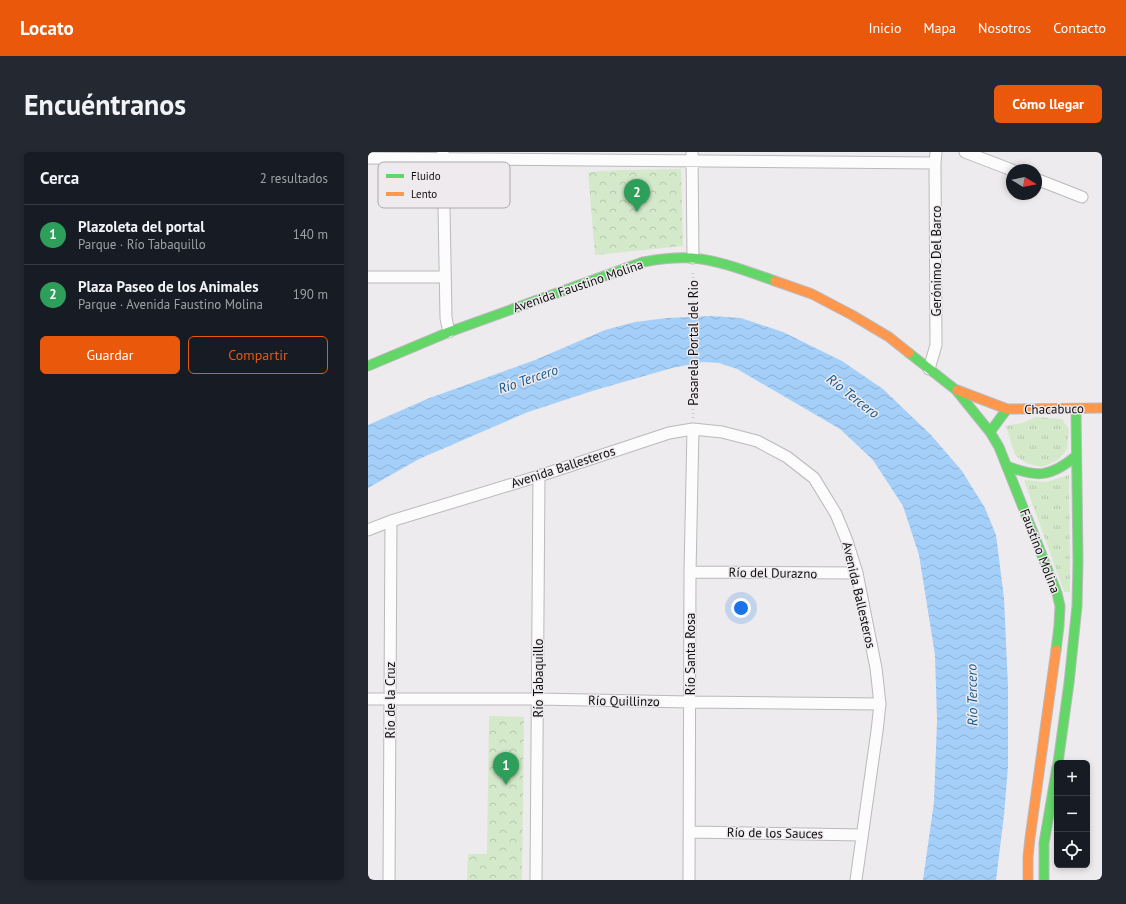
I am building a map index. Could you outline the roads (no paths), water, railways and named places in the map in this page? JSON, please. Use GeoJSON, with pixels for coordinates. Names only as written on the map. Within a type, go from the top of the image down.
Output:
{"type":"FeatureCollection","features":[{"type":"Feature","properties":{"kind":"street"},"geometry":{"type":"LineString","coordinates":[[965,152],[1006,168]]}},
{"type":"Feature","properties":{"kind":"street"},"geometry":{"type":"LineString","coordinates":[[368,158],[443,155],[935,158]]}},
{"type":"Feature","properties":{"kind":"street"},"geometry":{"type":"LineString","coordinates":[[692,157],[693,258]]}},
{"type":"Feature","properties":{"kind":"street","name":"Gerónimo Del Barco"},"geometry":{"type":"LineString","coordinates":[[929,369],[936,345],[935,158]]}},
{"type":"Feature","properties":{"kind":"street"},"geometry":{"type":"LineString","coordinates":[[1042,181],[1082,197]]}},
{"type":"Feature","properties":{"kind":"street"},"geometry":{"type":"LineString","coordinates":[[444,208],[446,318],[449,332]]}},
{"type":"Feature","properties":{"kind":"street","name":"Avenida Faustino Molina"},"geometry":{"type":"LineString","coordinates":[[368,366],[449,332],[643,262],[666,258],[693,258],[728,265],[812,294],[889,337],[956,390]]}},
{"type":"Feature","properties":{"kind":"street"},"geometry":{"type":"LineString","coordinates":[[368,278],[445,278]]}},
{"type":"Feature","properties":{"kind":"street"},"geometry":{"type":"LineString","coordinates":[[956,390],[1007,409],[990,432]]}},
{"type":"Feature","properties":{"kind":"street","name":"Faustino Molina"},"geometry":{"type":"LineString","coordinates":[[956,390],[990,432],[999,447],[1057,592],[1060,606],[1059,626],[1030,838],[1028,880]]}},
{"type":"Feature","properties":{"kind":"street","name":"Chacabuco"},"geometry":{"type":"LineString","coordinates":[[1007,409],[1102,408]]}},
{"type":"Feature","properties":{"kind":"street","name":"Faustino Molina"},"geometry":{"type":"LineString","coordinates":[[1058,760],[1069,683],[1077,606],[1078,562],[1076,409]]}},
{"type":"Feature","properties":{"kind":"street","name":"Avenida Ballesteros"},"geometry":{"type":"LineString","coordinates":[[368,530],[391,521],[539,476],[669,433],[693,429],[722,432],[756,441],[787,457],[814,478],[836,514],[848,541],[857,574],[876,668],[880,704],[856,880]]}},
{"type":"Feature","properties":{"kind":"street","name":"Río Santa Rosa"},"geometry":{"type":"LineString","coordinates":[[689,880],[690,572],[693,429]]}},
{"type":"Feature","properties":{"kind":"street"},"geometry":{"type":"LineString","coordinates":[[1007,466],[1021,472],[1047,474],[1067,465],[1076,456]]}},
{"type":"Feature","properties":{"kind":"street","name":"Río Tabaquillo"},"geometry":{"type":"LineString","coordinates":[[536,880],[539,476]]}},
{"type":"Feature","properties":{"kind":"street","name":"Río de la Cruz"},"geometry":{"type":"LineString","coordinates":[[389,880],[391,521]]}},
{"type":"Feature","properties":{"kind":"street","name":"Río del Durazno"},"geometry":{"type":"LineString","coordinates":[[690,572],[857,574]]}},
{"type":"Feature","properties":{"kind":"street","name":"Río Quillinzo"},"geometry":{"type":"LineString","coordinates":[[368,699],[538,699],[880,704]]}},
{"type":"Feature","properties":{"kind":"street"},"geometry":{"type":"LineString","coordinates":[[1044,880],[1044,843],[1054,785]]}},
{"type":"Feature","properties":{"kind":"street","name":"Río de los Sauces"},"geometry":{"type":"LineString","coordinates":[[689,832],[862,835]]}},
{"type":"Feature","properties":{"kind":"water","name":"Río Tercero"},"geometry":{"type":"Polygon","coordinates":[[[711,316],[741,318],[783,332],[842,361],[883,389],[931,435],[962,471],[985,508],[996,535],[1004,598],[1008,687],[1008,767],[996,880],[923,880],[934,802],[937,721],[935,655],[919,555],[903,506],[873,460],[840,429],[737,369],[719,363],[703,362],[672,368],[592,391],[528,412],[419,459],[368,488],[368,425],[427,399],[535,360],[605,330],[635,322],[667,318],[711,316]]]}},
{"type":"Feature","properties":{"kind":"place","name":"Plaza Paseo de los Animales"},"geometry":{"type":"Point","coordinates":[637,212]}},
{"type":"Feature","properties":{"kind":"place","name":"Plazoleta del portal"},"geometry":{"type":"Point","coordinates":[506,785]}}]}
